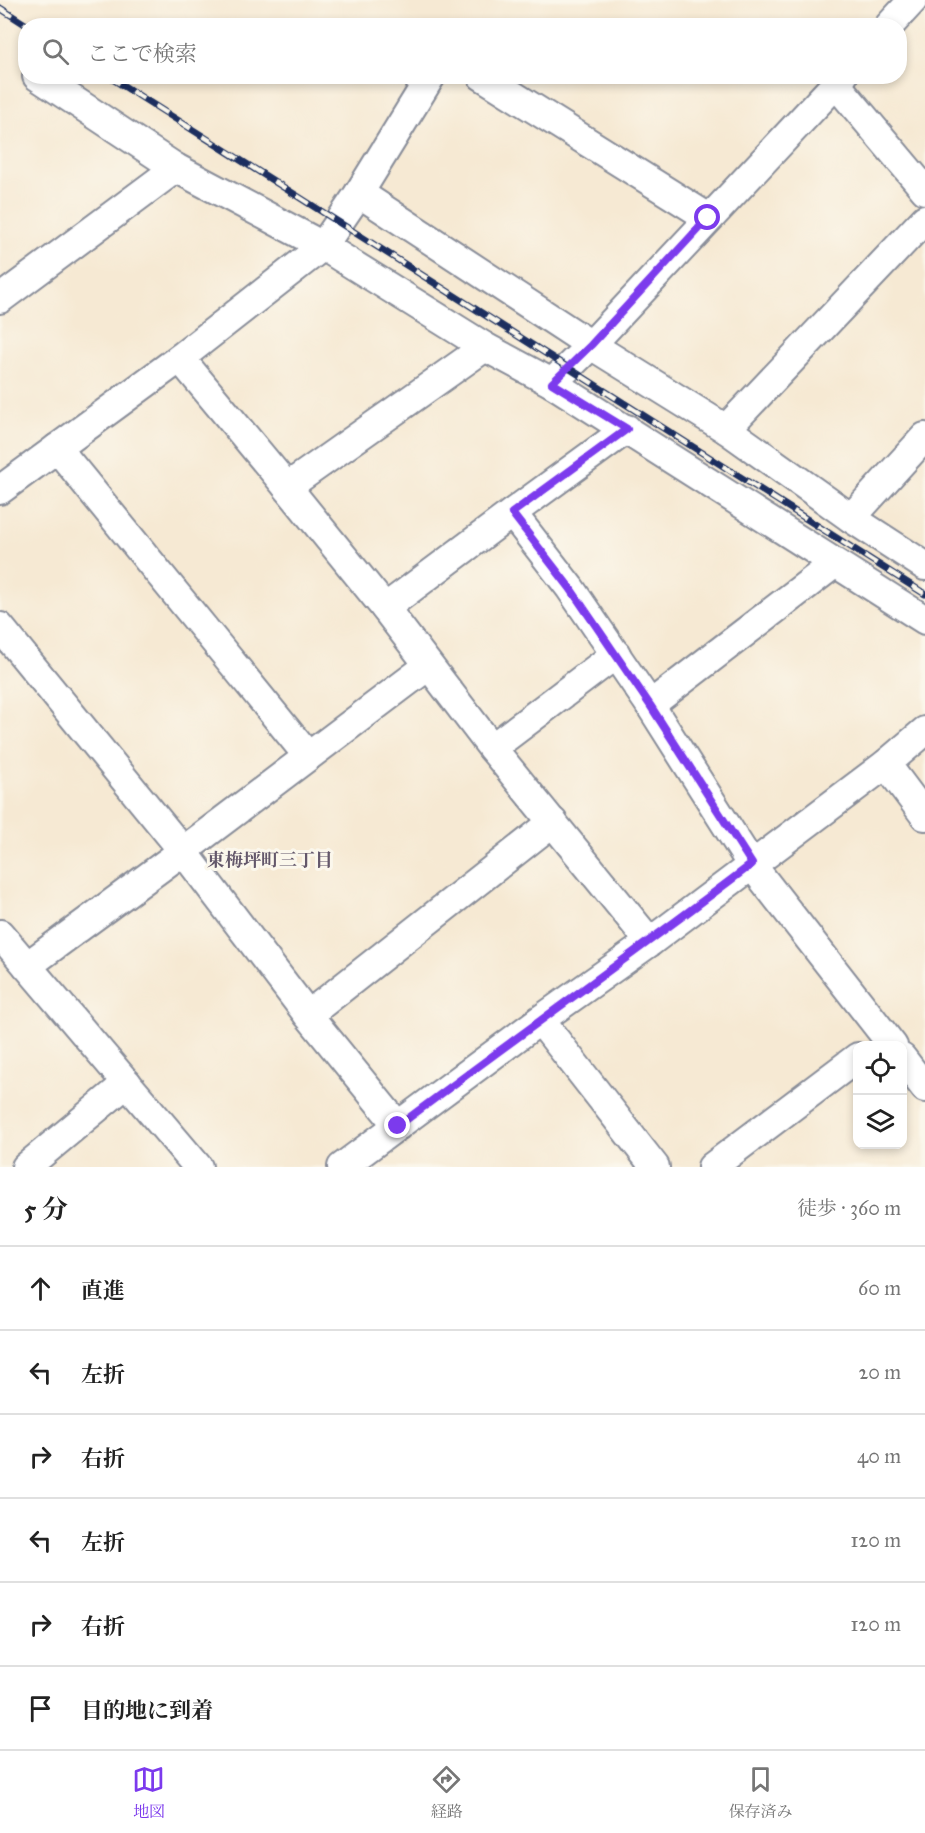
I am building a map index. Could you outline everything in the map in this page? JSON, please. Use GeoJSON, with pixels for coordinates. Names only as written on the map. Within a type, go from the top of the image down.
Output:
{"type":"FeatureCollection","features":[{"type":"Feature","properties":{"kind":"street"},"geometry":{"type":"LineString","coordinates":[[896,18],[913,0]]}},
{"type":"Feature","properties":{"kind":"street"},"geometry":{"type":"LineString","coordinates":[[48,84],[176,168],[323,246],[485,347],[552,383],[925,620]]}},
{"type":"Feature","properties":{"kind":"street"},"geometry":{"type":"LineString","coordinates":[[0,490],[180,358],[323,246],[359,193],[426,84]]}},
{"type":"Feature","properties":{"kind":"street"},"geometry":{"type":"LineString","coordinates":[[495,84],[708,218]]}},
{"type":"Feature","properties":{"kind":"street"},"geometry":{"type":"LineString","coordinates":[[552,383],[591,345],[836,84]]}},
{"type":"Feature","properties":{"kind":"street"},"geometry":{"type":"LineString","coordinates":[[843,84],[925,190]]}},
{"type":"Feature","properties":{"kind":"street"},"geometry":{"type":"LineString","coordinates":[[0,299],[176,168]]}},
{"type":"Feature","properties":{"kind":"street"},"geometry":{"type":"LineString","coordinates":[[359,193],[591,345],[726,429],[851,518],[925,566]]}},
{"type":"Feature","properties":{"kind":"street"},"geometry":{"type":"LineString","coordinates":[[726,429],[925,219]]}},
{"type":"Feature","properties":{"kind":"street"},"geometry":{"type":"LineString","coordinates":[[287,487],[485,347]]}},
{"type":"Feature","properties":{"kind":"street"},"geometry":{"type":"LineString","coordinates":[[180,358],[385,608],[492,748],[650,942]]}},
{"type":"Feature","properties":{"kind":"street"},"geometry":{"type":"LineString","coordinates":[[385,608],[627,429]]}},
{"type":"Feature","properties":{"kind":"street"},"geometry":{"type":"LineString","coordinates":[[851,518],[925,437]]}},
{"type":"Feature","properties":{"kind":"street"},"geometry":{"type":"LineString","coordinates":[[57,448],[308,756]]}},
{"type":"Feature","properties":{"kind":"street"},"geometry":{"type":"LineString","coordinates":[[512,513],[570,588],[616,654],[752,864],[883,1041]]}},
{"type":"Feature","properties":{"kind":"street"},"geometry":{"type":"LineString","coordinates":[[650,705],[834,564]]}},
{"type":"Feature","properties":{"kind":"street"},"geometry":{"type":"LineString","coordinates":[[0,627],[183,851],[308,1015],[398,1126]]}},
{"type":"Feature","properties":{"kind":"street"},"geometry":{"type":"LineString","coordinates":[[492,748],[616,654]]}},
{"type":"Feature","properties":{"kind":"street"},"geometry":{"type":"LineString","coordinates":[[27,966],[428,666]]}},
{"type":"Feature","properties":{"kind":"street"},"geometry":{"type":"LineString","coordinates":[[342,1167],[540,1020],[650,942],[886,764],[925,731]]}},
{"type":"Feature","properties":{"kind":"street"},"geometry":{"type":"LineString","coordinates":[[886,764],[925,816]]}},
{"type":"Feature","properties":{"kind":"street"},"geometry":{"type":"LineString","coordinates":[[308,1015],[553,822]]}},
{"type":"Feature","properties":{"kind":"street"},"geometry":{"type":"LineString","coordinates":[[0,934],[198,1167]]}},
{"type":"Feature","properties":{"kind":"street"},"geometry":{"type":"LineString","coordinates":[[540,1020],[655,1167]]}},
{"type":"Feature","properties":{"kind":"street"},"geometry":{"type":"LineString","coordinates":[[712,1167],[853,1061]]}},
{"type":"Feature","properties":{"kind":"street"},"geometry":{"type":"LineString","coordinates":[[907,1063],[925,1088]]}},
{"type":"Feature","properties":{"kind":"street"},"geometry":{"type":"LineString","coordinates":[[26,1167],[127,1083]]}},
{"type":"Feature","properties":{"kind":"railway"},"geometry":{"type":"LineString","coordinates":[[0,8],[18,20]]}},
{"type":"Feature","properties":{"kind":"railway"},"geometry":{"type":"LineString","coordinates":[[121,84],[925,594]]}},
{"type":"Feature","properties":{"kind":"district","name":"東梅坪町三丁目"},"geometry":{"type":"Point","coordinates":[270,860]}},
{"type":"Feature","properties":{"kind":"route"},"geometry":{"type":"LineString","coordinates":[[398,1126],[540,1020],[650,942],[752,864],[650,705],[570,588],[512,513],[627,429],[552,383],[591,345],[708,218]]}}]}
